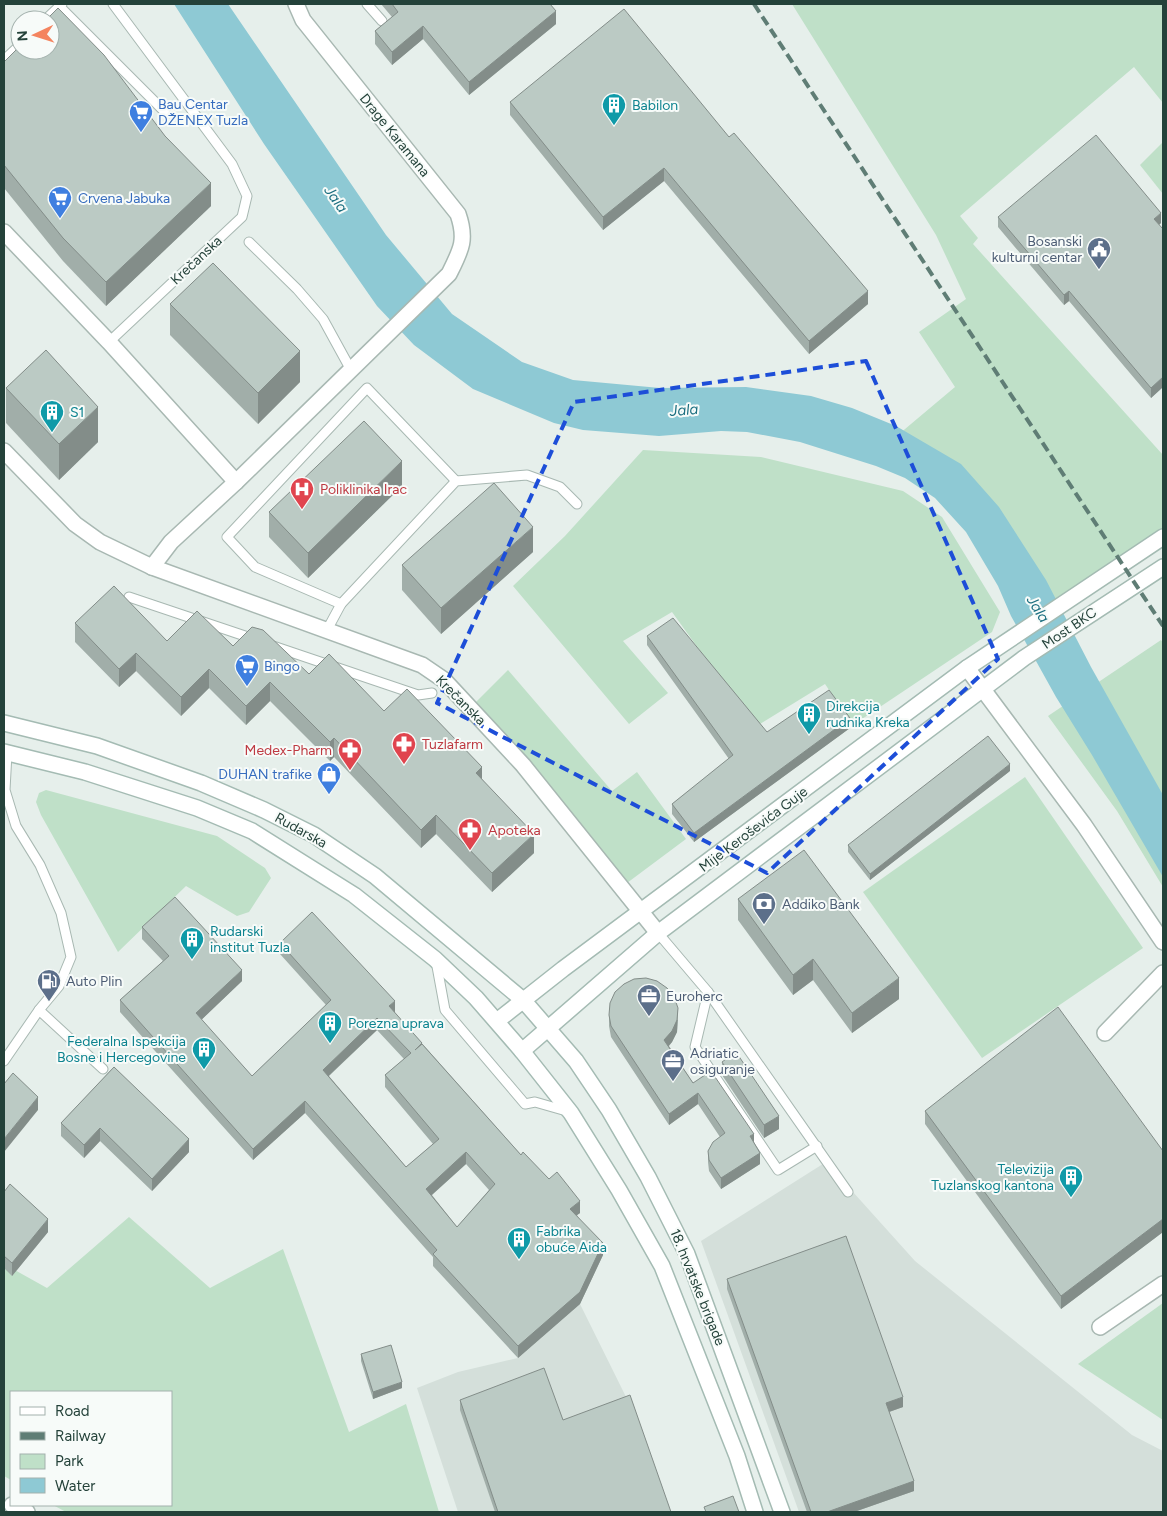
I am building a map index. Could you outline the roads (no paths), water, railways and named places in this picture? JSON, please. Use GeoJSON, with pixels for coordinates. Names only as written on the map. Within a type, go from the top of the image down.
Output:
{"type":"FeatureCollection","features":[{"type":"Feature","properties":{"kind":"main road","name":"Drage Karamana"},"geometry":{"type":"LineString","coordinates":[[296,4],[303,20],[458,214],[464,231],[461,250],[450,274],[351,370]]}},
{"type":"Feature","properties":{"kind":"main road"},"geometry":{"type":"LineString","coordinates":[[4,232],[109,342],[236,482]]}},
{"type":"Feature","properties":{"kind":"main road"},"geometry":{"type":"LineString","coordinates":[[152,567],[171,542],[236,482],[351,370]]}},
{"type":"Feature","properties":{"kind":"main road","name":"Krečanska"},"geometry":{"type":"LineString","coordinates":[[4,451],[75,524],[100,542],[152,567],[422,665],[444,680],[523,765],[658,933]]}},
{"type":"Feature","properties":{"kind":"main road","name":"Most BKC"},"geometry":{"type":"LineString","coordinates":[[1009,638],[1163,537]]}},
{"type":"Feature","properties":{"kind":"main road","name":"Most BKC"},"geometry":{"type":"LineString","coordinates":[[1024,658],[1115,597],[1163,568]]}},
{"type":"Feature","properties":{"kind":"main road","name":"Mije Keroševića Guje"},"geometry":{"type":"LineString","coordinates":[[497,1021],[1009,638]]}},
{"type":"Feature","properties":{"kind":"main road","name":"Mije Keroševića Guje"},"geometry":{"type":"LineString","coordinates":[[522,1050],[658,933],[1024,658]]}},
{"type":"Feature","properties":{"kind":"main road"},"geometry":{"type":"LineString","coordinates":[[967,668],[1084,825],[1163,942]]}},
{"type":"Feature","properties":{"kind":"main road","name":"Rudarska"},"geometry":{"type":"LineString","coordinates":[[4,723],[96,746],[192,780],[264,810],[314,835],[375,876],[523,1000],[548,1028]]}},
{"type":"Feature","properties":{"kind":"main road","name":"Rudarska"},"geometry":{"type":"LineString","coordinates":[[5,752],[85,772],[196,808],[252,831],[354,894],[435,959],[497,1021],[522,1050]]}},
{"type":"Feature","properties":{"kind":"main road"},"geometry":{"type":"LineString","coordinates":[[1105,1033],[1163,973]]}},
{"type":"Feature","properties":{"kind":"main road","name":"18. hrvatske brigade"},"geometry":{"type":"LineString","coordinates":[[548,1028],[576,1061],[609,1110],[648,1177],[687,1254],[782,1512]]}},
{"type":"Feature","properties":{"kind":"main road","name":"18. hrvatske brigade"},"geometry":{"type":"LineString","coordinates":[[522,1050],[571,1113],[620,1190],[662,1266],[737,1456],[755,1512]]}},
{"type":"Feature","properties":{"kind":"main road"},"geometry":{"type":"LineString","coordinates":[[1100,1327],[1163,1284]]}},
{"type":"Feature","properties":{"kind":"main road"},"geometry":{"type":"LineString","coordinates":[[13,1506],[27,1512]]}},
{"type":"Feature","properties":{"kind":"lane","name":"Krečanska"},"geometry":{"type":"LineString","coordinates":[[109,342],[242,217],[247,196],[232,164],[113,4]]}},
{"type":"Feature","properties":{"kind":"lane"},"geometry":{"type":"LineString","coordinates":[[367,4],[382,21]]}},
{"type":"Feature","properties":{"kind":"lane"},"geometry":{"type":"LineString","coordinates":[[60,5],[166,112]]}},
{"type":"Feature","properties":{"kind":"lane"},"geometry":{"type":"LineString","coordinates":[[249,242],[297,289],[323,320],[351,370]]}},
{"type":"Feature","properties":{"kind":"lane"},"geometry":{"type":"LineString","coordinates":[[341,604],[255,567],[227,537],[366,388],[456,481]]}},
{"type":"Feature","properties":{"kind":"lane"},"geometry":{"type":"LineString","coordinates":[[327,630],[341,604],[456,481],[527,475],[560,487],[577,504]]}},
{"type":"Feature","properties":{"kind":"lane"},"geometry":{"type":"LineString","coordinates":[[129,597],[418,695],[432,693]]}},
{"type":"Feature","properties":{"kind":"lane"},"geometry":{"type":"LineString","coordinates":[[4,1061],[39,1010],[59,986],[71,957],[61,913],[40,865],[16,826],[5,790],[5,752]]}},
{"type":"Feature","properties":{"kind":"lane"},"geometry":{"type":"LineString","coordinates":[[658,933],[708,992],[848,1192]]}},
{"type":"Feature","properties":{"kind":"lane"},"geometry":{"type":"LineString","coordinates":[[435,959],[444,1010],[525,1104],[535,1102],[571,1113]]}},
{"type":"Feature","properties":{"kind":"lane"},"geometry":{"type":"LineString","coordinates":[[708,992],[695,1046],[778,1170],[816,1146]]}},
{"type":"Feature","properties":{"kind":"lane"},"geometry":{"type":"LineString","coordinates":[[39,1010],[103,1068]]}},
{"type":"Feature","properties":{"kind":"water","name":"Jala"},"geometry":{"type":"Polygon","coordinates":[[[174,4],[228,4],[386,235],[452,314],[522,362],[573,380],[660,388],[746,387],[811,396],[852,408],[896,426],[961,464],[999,507],[1046,580],[1091,667],[1163,795],[1163,877],[1056,697],[1011,616],[998,586],[966,532],[935,498],[905,478],[876,466],[800,442],[747,432],[721,431],[659,436],[583,430],[554,423],[473,389],[414,345],[377,306],[264,144],[174,4]]]}},
{"type":"Feature","properties":{"kind":"railway"},"geometry":{"type":"LineString","coordinates":[[754,4],[1163,626]]}},
{"type":"Feature","properties":{"kind":"place","name":"Babilon"},"geometry":{"type":"Point","coordinates":[614,126]}},
{"type":"Feature","properties":{"kind":"place","name":"Bau Centar DŽENEX Tuzla"},"geometry":{"type":"Point","coordinates":[141,133]}},
{"type":"Feature","properties":{"kind":"place","name":"Crvena Jabuka"},"geometry":{"type":"Point","coordinates":[60,219]}},
{"type":"Feature","properties":{"kind":"place","name":"Bosanski kulturni centar"},"geometry":{"type":"Point","coordinates":[1099,270]}},
{"type":"Feature","properties":{"kind":"place","name":"S1"},"geometry":{"type":"Point","coordinates":[52,433]}},
{"type":"Feature","properties":{"kind":"place","name":"Poliklinika Irac"},"geometry":{"type":"Point","coordinates":[302,510]}},
{"type":"Feature","properties":{"kind":"place","name":"Bingo"},"geometry":{"type":"Point","coordinates":[247,687]}},
{"type":"Feature","properties":{"kind":"place","name":"Direkcija rudnika Kreka"},"geometry":{"type":"Point","coordinates":[809,735]}},
{"type":"Feature","properties":{"kind":"place","name":"Tuzlafarm"},"geometry":{"type":"Point","coordinates":[404,765]}},
{"type":"Feature","properties":{"kind":"place","name":"Medex-Pharm"},"geometry":{"type":"Point","coordinates":[350,771]}},
{"type":"Feature","properties":{"kind":"place","name":"DUHAN trafike"},"geometry":{"type":"Point","coordinates":[329,795]}},
{"type":"Feature","properties":{"kind":"place","name":"Apoteka"},"geometry":{"type":"Point","coordinates":[470,851]}},
{"type":"Feature","properties":{"kind":"place","name":"Addiko Bank"},"geometry":{"type":"Point","coordinates":[764,925]}},
{"type":"Feature","properties":{"kind":"place","name":"Rudarski institut Tuzla"},"geometry":{"type":"Point","coordinates":[192,960]}},
{"type":"Feature","properties":{"kind":"place","name":"Auto Plin"},"geometry":{"type":"Point","coordinates":[49,1002]}},
{"type":"Feature","properties":{"kind":"place","name":"Euroherc"},"geometry":{"type":"Point","coordinates":[649,1017]}},
{"type":"Feature","properties":{"kind":"place","name":"Porezna uprava"},"geometry":{"type":"Point","coordinates":[330,1044]}},
{"type":"Feature","properties":{"kind":"place","name":"Federalna Ispekcija Bosne i Hercegovine"},"geometry":{"type":"Point","coordinates":[204,1070]}},
{"type":"Feature","properties":{"kind":"place","name":"Adriatic osiguranje"},"geometry":{"type":"Point","coordinates":[673,1082]}},
{"type":"Feature","properties":{"kind":"place","name":"Televizija Tuzlanskog kantona"},"geometry":{"type":"Point","coordinates":[1071,1198]}},
{"type":"Feature","properties":{"kind":"place","name":"Fabrika obuće Aida"},"geometry":{"type":"Point","coordinates":[519,1260]}}]}
